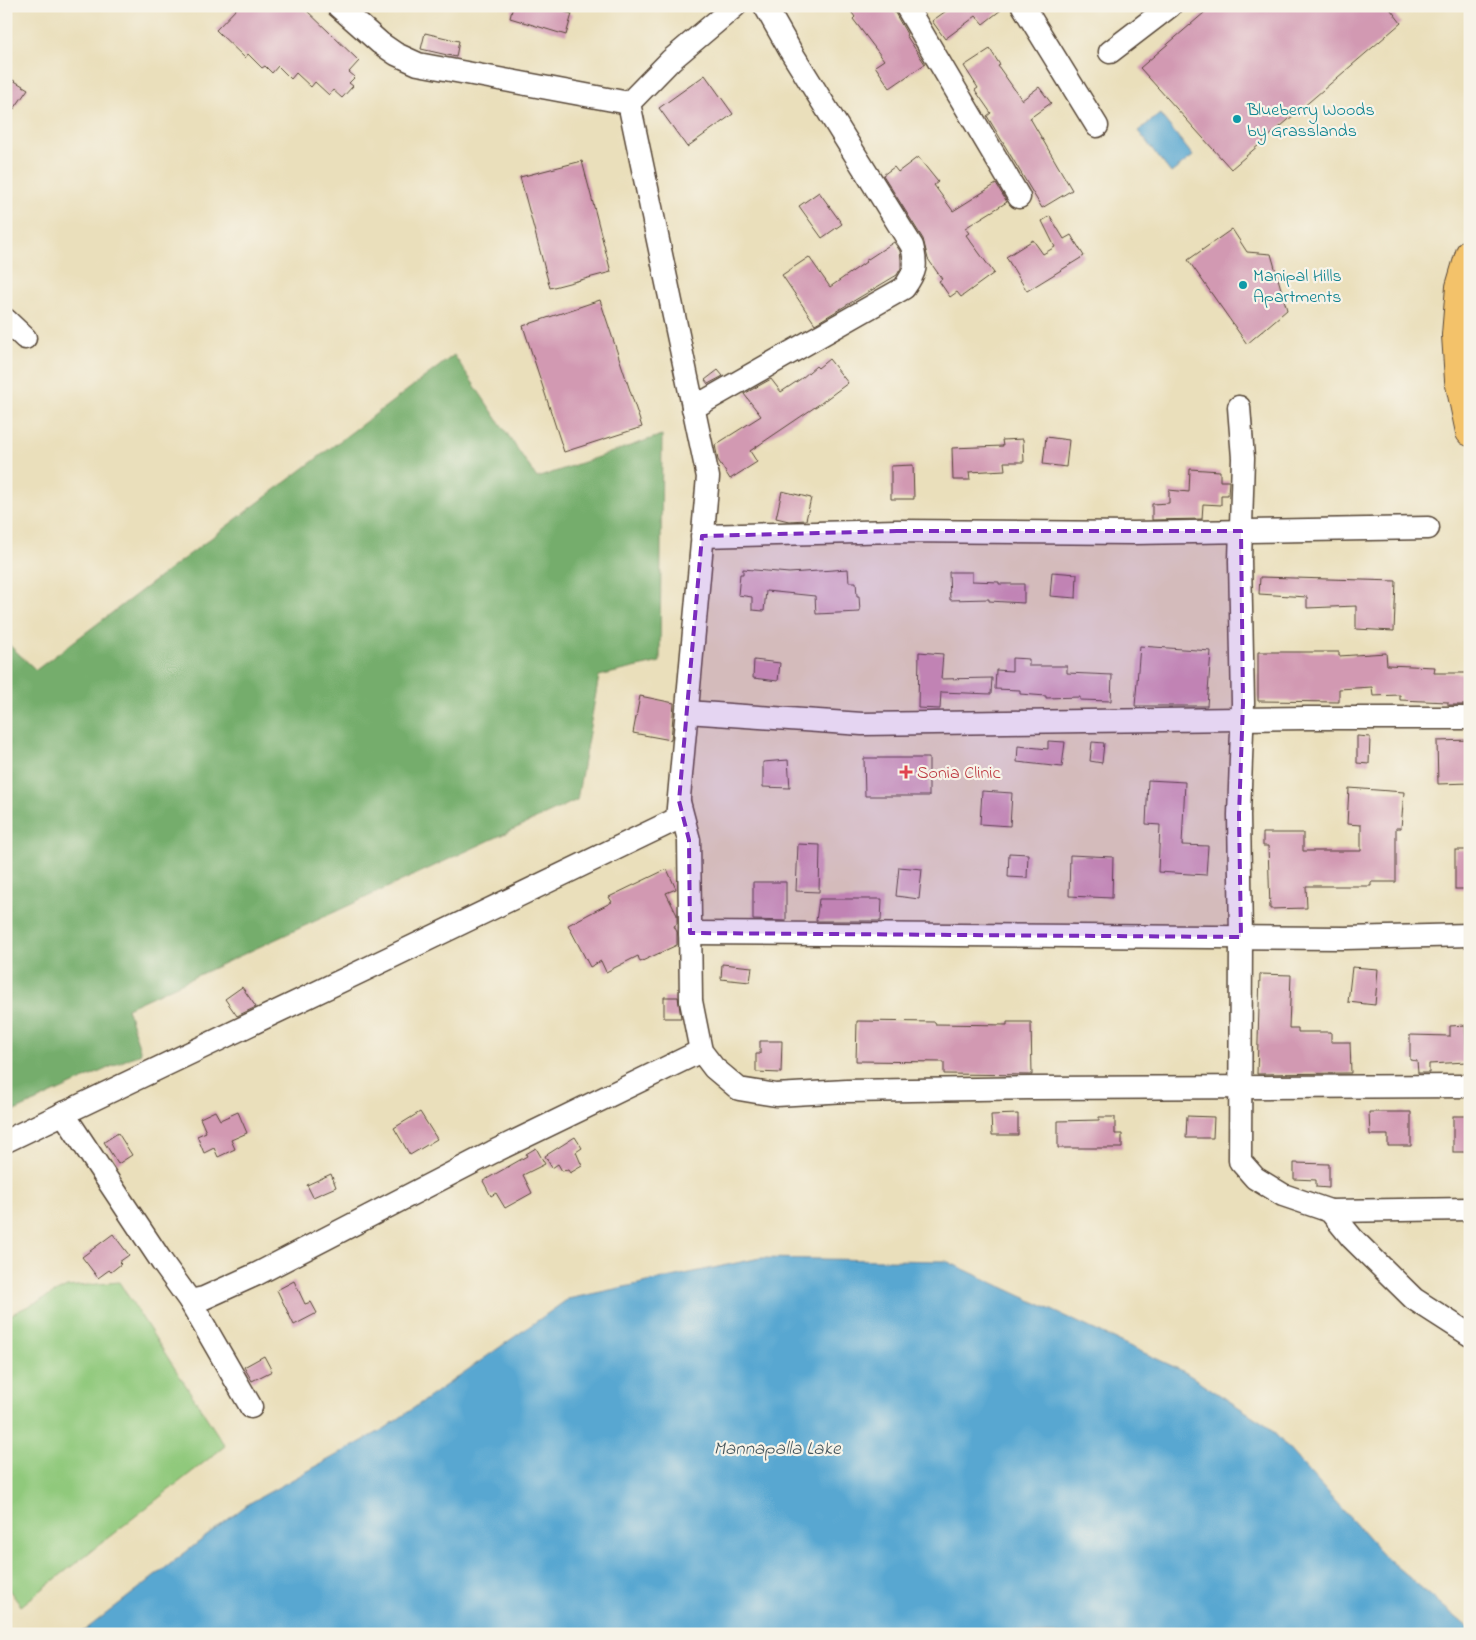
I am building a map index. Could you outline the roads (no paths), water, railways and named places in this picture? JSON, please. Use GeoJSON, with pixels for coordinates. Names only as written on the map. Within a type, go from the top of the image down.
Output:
{"type":"FeatureCollection","features":[{"type":"Feature","properties":{"kind":"highway"},"geometry":{"type":"LineString","coordinates":[[1470,253],[1460,287],[1456,335],[1460,380],[1470,432]]}},
{"type":"Feature","properties":{"kind":"street"},"geometry":{"type":"LineString","coordinates":[[338,6],[380,43],[396,54],[418,64],[629,103]]}},
{"type":"Feature","properties":{"kind":"street"},"geometry":{"type":"LineString","coordinates":[[629,103],[671,60],[734,6]]}},
{"type":"Feature","properties":{"kind":"street"},"geometry":{"type":"LineString","coordinates":[[693,408],[904,288],[914,275],[916,262],[912,246],[790,50],[765,6]]}},
{"type":"Feature","properties":{"kind":"street"},"geometry":{"type":"LineString","coordinates":[[906,6],[1019,197]]}},
{"type":"Feature","properties":{"kind":"street"},"geometry":{"type":"LineString","coordinates":[[1023,6],[1097,126]]}},
{"type":"Feature","properties":{"kind":"street"},"geometry":{"type":"LineString","coordinates":[[1110,52],[1170,6]]}},
{"type":"Feature","properties":{"kind":"street"},"geometry":{"type":"LineString","coordinates":[[6,1141],[677,818],[708,478],[629,103]]}},
{"type":"Feature","properties":{"kind":"street"},"geometry":{"type":"LineString","coordinates":[[6,320],[25,338]]}},
{"type":"Feature","properties":{"kind":"street"},"geometry":{"type":"LineString","coordinates":[[1239,407],[1243,458],[1240,531],[1242,719],[1238,815],[1241,937],[1240,1162],[1255,1178],[1283,1195],[1330,1211],[1470,1209]]}},
{"type":"Feature","properties":{"kind":"street"},"geometry":{"type":"LineString","coordinates":[[702,536],[898,531],[1124,533],[1428,528]]}},
{"type":"Feature","properties":{"kind":"street"},"geometry":{"type":"LineString","coordinates":[[687,712],[862,724],[1470,718]]}},
{"type":"Feature","properties":{"kind":"street"},"geometry":{"type":"LineString","coordinates":[[679,802],[689,840],[691,1001],[701,1051],[714,1068],[739,1089],[776,1095],[847,1091],[1024,1088],[1470,1086]]}},
{"type":"Feature","properties":{"kind":"street"},"geometry":{"type":"LineString","coordinates":[[690,932],[1345,938],[1470,935]]}},
{"type":"Feature","properties":{"kind":"street"},"geometry":{"type":"LineString","coordinates":[[190,1301],[204,1298],[257,1274],[493,1152],[701,1051]]}},
{"type":"Feature","properties":{"kind":"street"},"geometry":{"type":"LineString","coordinates":[[63,1114],[190,1301],[251,1407]]}},
{"type":"Feature","properties":{"kind":"street"},"geometry":{"type":"LineString","coordinates":[[1330,1211],[1352,1238],[1414,1299],[1470,1335]]}},
{"type":"Feature","properties":{"kind":"water"},"geometry":{"type":"Polygon","coordinates":[[[1160,114],[1193,156],[1171,173],[1138,131],[1160,114]]]}},
{"type":"Feature","properties":{"kind":"water","name":"Mannapalla Lake"},"geometry":{"type":"Polygon","coordinates":[[[760,1258],[946,1261],[1183,1371],[1268,1426],[1385,1557],[1470,1629],[1470,1634],[80,1634],[248,1504],[384,1429],[568,1299],[760,1258]]]}},
{"type":"Feature","properties":{"kind":"place","name":"Blueberry Woods by Grasslands"},"geometry":{"type":"Point","coordinates":[1237,119]}},
{"type":"Feature","properties":{"kind":"place","name":"Manipal Hills Apartments"},"geometry":{"type":"Point","coordinates":[1243,285]}},
{"type":"Feature","properties":{"kind":"place","name":"Sonia Clinic"},"geometry":{"type":"Point","coordinates":[906,772]}}]}
